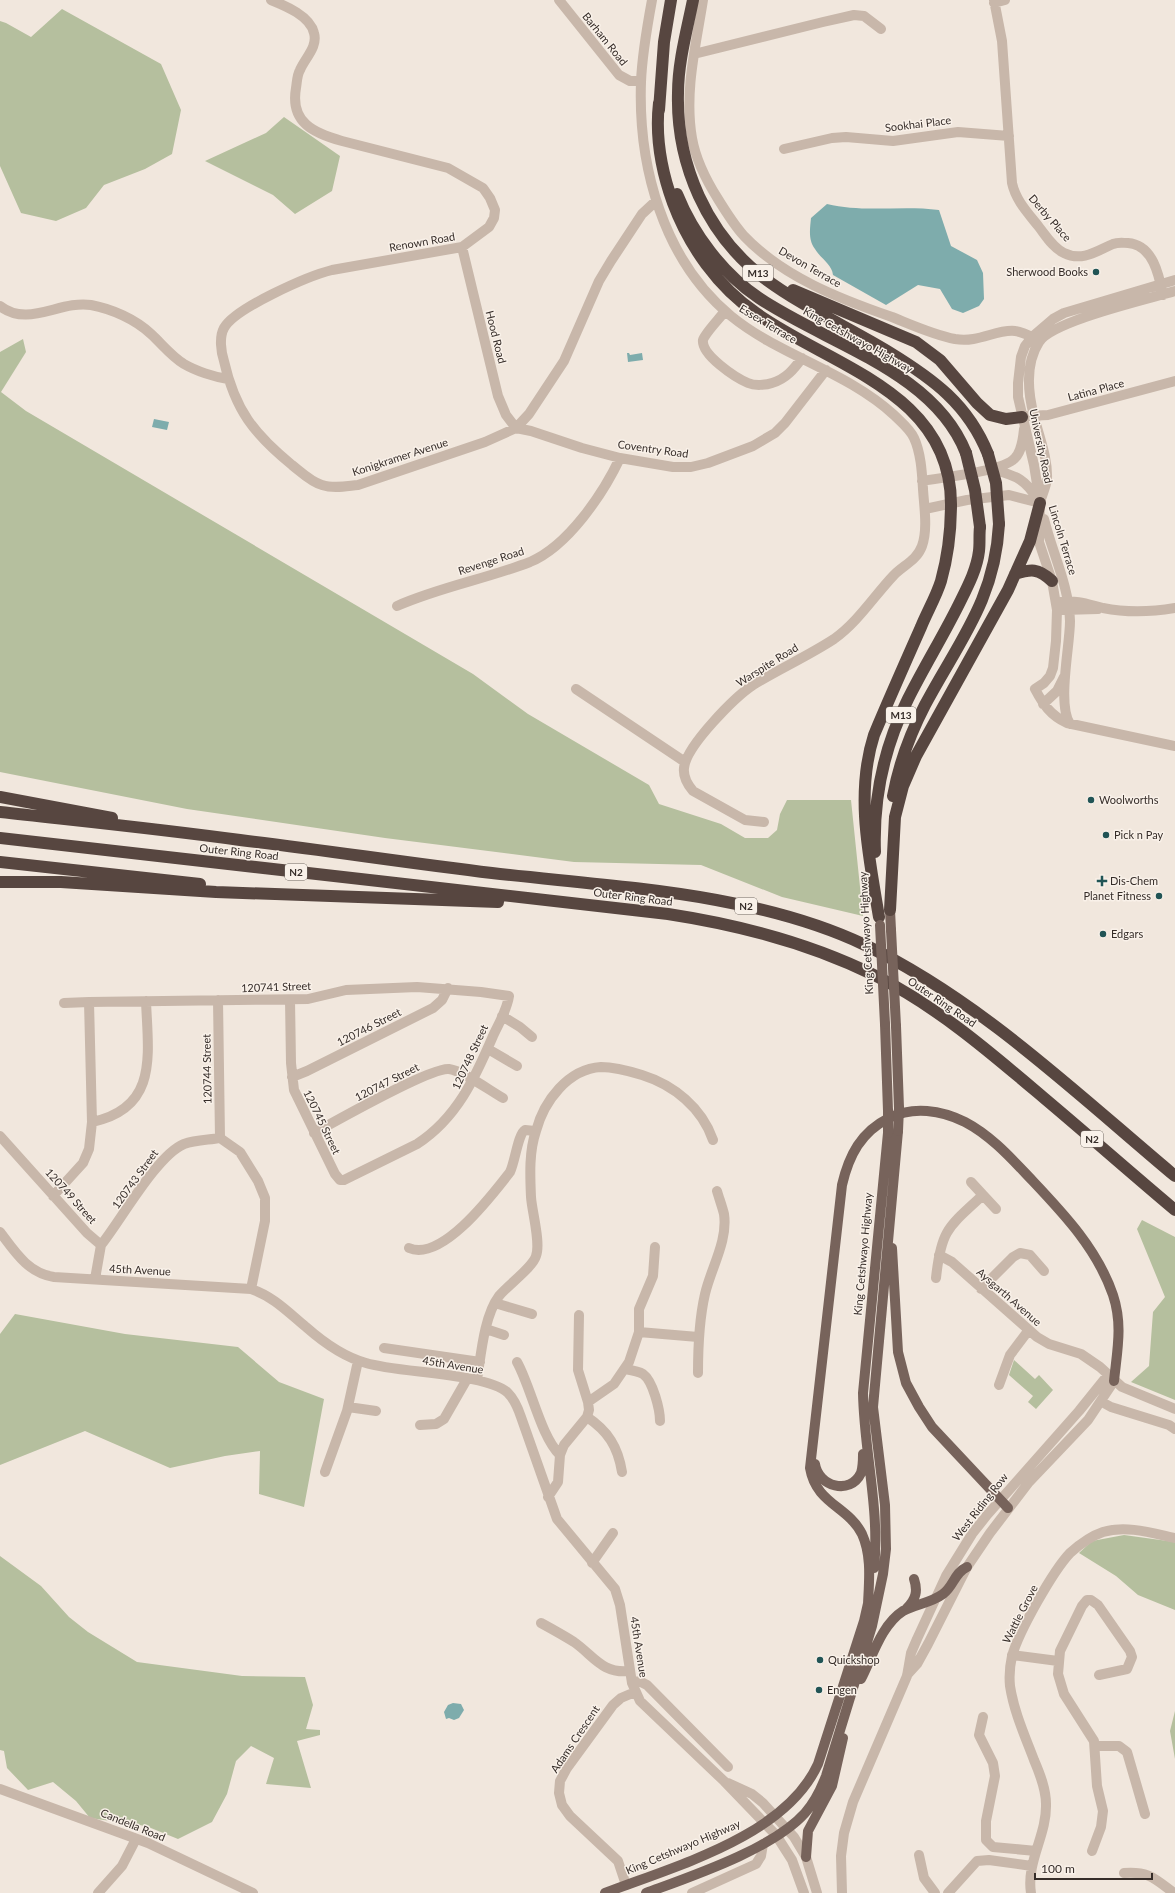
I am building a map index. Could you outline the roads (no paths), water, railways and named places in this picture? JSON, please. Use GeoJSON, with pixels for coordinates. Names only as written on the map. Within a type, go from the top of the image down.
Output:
{"type":"FeatureCollection","features":[{"type":"Feature","properties":{"kind":"highway","name":"King Cetshwayo Highway"},"geometry":{"type":"LineString","coordinates":[[671,0],[664,42],[659,103],[661,132],[665,155],[672,180],[689,218],[704,242],[721,263],[740,283],[758,297],[787,316],[874,362],[912,385],[943,414],[956,432],[966,453],[975,490],[980,527],[979,551],[975,569],[956,612],[908,698],[890,739],[879,784],[875,829],[879,921]]}},
{"type":"Feature","properties":{"kind":"highway","name":"King Cetshwayo Highway"},"geometry":{"type":"LineString","coordinates":[[692,0],[682,54],[678,92],[679,125],[687,165],[702,203],[724,239],[747,263],[765,278],[794,298],[874,342],[935,382],[957,404],[969,419],[988,454],[996,484],[999,524],[995,562],[982,604],[922,712],[904,753],[897,774],[889,817],[890,910]]}},
{"type":"Feature","properties":{"kind":"highway"},"geometry":{"type":"LineString","coordinates":[[659,103],[657,124],[658,147],[670,196],[677,215],[689,237],[711,270],[724,286],[754,312],[774,326],[869,379],[909,407],[931,432],[942,457],[948,476],[951,504],[949,542],[940,583],[874,735],[868,753],[864,791],[866,834],[879,921]]}},
{"type":"Feature","properties":{"kind":"highway"},"geometry":{"type":"LineString","coordinates":[[765,278],[916,342],[940,360],[977,403],[990,415],[1006,419],[1027,419]]}},
{"type":"Feature","properties":{"kind":"highway"},"geometry":{"type":"LineString","coordinates":[[890,910],[895,817],[905,780],[916,756],[1008,590],[1030,541],[1040,503]]}},
{"type":"Feature","properties":{"kind":"highway"},"geometry":{"type":"LineString","coordinates":[[1015,574],[1031,570],[1046,575],[1052,581]]}},
{"type":"Feature","properties":{"kind":"highway"},"geometry":{"type":"LineString","coordinates":[[0,797],[238,839]]}},
{"type":"Feature","properties":{"kind":"highway","name":"Outer Ring Road"},"geometry":{"type":"LineString","coordinates":[[0,812],[238,839],[489,873],[696,897],[768,911],[813,924],[862,944],[886,956],[933,982],[960,1000],[1015,1042],[1175,1176]]}},
{"type":"Feature","properties":{"kind":"highway","name":"Outer Ring Road"},"geometry":{"type":"LineString","coordinates":[[0,838],[593,905],[703,919],[752,930],[798,944],[876,976],[932,1009],[974,1039],[1175,1210]]}},
{"type":"Feature","properties":{"kind":"highway"},"geometry":{"type":"LineString","coordinates":[[0,862],[300,895]]}},
{"type":"Feature","properties":{"kind":"highway"},"geometry":{"type":"LineString","coordinates":[[0,882],[61,882],[202,892],[593,905]]}},
{"type":"Feature","properties":{"kind":"main road","name":"King Cetshwayo Highway"},"geometry":{"type":"LineString","coordinates":[[646,1893],[723,1863],[763,1844],[805,1813],[818,1793],[826,1776],[872,1626],[883,1574],[886,1549],[885,1505],[873,1407],[899,1108],[890,910]]}},
{"type":"Feature","properties":{"kind":"main road","name":"King Cetshwayo Highway"},"geometry":{"type":"LineString","coordinates":[[605,1893],[722,1847],[755,1830],[775,1815],[803,1789],[818,1764],[868,1604],[875,1558],[876,1534],[874,1500],[865,1436],[863,1405],[865,1368],[888,1133],[879,921]]}},
{"type":"Feature","properties":{"kind":"main road"},"geometry":{"type":"LineString","coordinates":[[868,1604],[868,1558],[865,1541],[854,1521],[847,1514],[828,1501],[814,1481],[810,1468],[825,1345],[839,1206],[846,1170],[851,1156],[863,1136],[884,1120],[906,1112],[937,1112],[954,1117],[977,1129],[1010,1158],[1074,1227],[1096,1258],[1107,1278],[1113,1296],[1119,1335],[1119,1354],[1113,1376]]}},
{"type":"Feature","properties":{"kind":"main road"},"geometry":{"type":"LineString","coordinates":[[891,1212],[896,1330],[900,1362],[912,1394],[929,1422],[1008,1508]]}},
{"type":"Feature","properties":{"kind":"main road"},"geometry":{"type":"LineString","coordinates":[[813,1448],[815,1467],[821,1478],[838,1486],[854,1481],[859,1476],[862,1468],[861,1418],[863,1405]]}},
{"type":"Feature","properties":{"kind":"main road"},"geometry":{"type":"LineString","coordinates":[[902,1612],[935,1599],[945,1593],[957,1574],[967,1566]]}},
{"type":"Feature","properties":{"kind":"main road"},"geometry":{"type":"LineString","coordinates":[[806,1857],[808,1831],[832,1786],[839,1762],[847,1706],[884,1632],[915,1598],[917,1588],[914,1579]]}},
{"type":"Feature","properties":{"kind":"street","name":"Renown Road"},"geometry":{"type":"LineString","coordinates":[[228,379],[222,355],[221,339],[223,330],[229,321],[240,312],[314,275],[332,270],[462,247],[489,227],[494,218],[495,210],[490,198],[483,188],[448,168],[328,137],[309,127],[300,119],[294,104],[295,92],[299,70],[315,42],[314,33],[311,26],[301,16],[271,0]]}},
{"type":"Feature","properties":{"kind":"street","name":"Barham Road"},"geometry":{"type":"LineString","coordinates":[[559,0],[619,75],[630,80],[641,81]]}},
{"type":"Feature","properties":{"kind":"street","name":"Essex Terrace"},"geometry":{"type":"LineString","coordinates":[[652,0],[645,39],[641,81],[646,155],[656,201],[685,263],[699,283],[725,311],[746,327],[826,370],[885,407],[906,427],[916,441],[925,509]]}},
{"type":"Feature","properties":{"kind":"street","name":"Devon Terrace"},"geometry":{"type":"LineString","coordinates":[[703,0],[694,54],[690,95],[692,139],[707,182],[744,236],[756,247],[788,270],[839,297],[941,335],[968,340],[1014,331],[1036,339]]}},
{"type":"Feature","properties":{"kind":"street"},"geometry":{"type":"LineString","coordinates":[[994,1],[1005,0]]}},
{"type":"Feature","properties":{"kind":"street","name":"Derby Place"},"geometry":{"type":"LineString","coordinates":[[994,1],[1002,48],[1012,183],[1018,200],[1057,249],[1064,254],[1080,257],[1094,254],[1115,243],[1132,243],[1146,251],[1157,270],[1163,295]]}},
{"type":"Feature","properties":{"kind":"street"},"geometry":{"type":"LineString","coordinates":[[694,54],[823,22],[854,16],[864,16],[881,29]]}},
{"type":"Feature","properties":{"kind":"street","name":"Sookhai Place"},"geometry":{"type":"LineString","coordinates":[[784,149],[832,138],[846,137],[893,142],[958,132],[1009,136]]}},
{"type":"Feature","properties":{"kind":"street","name":"Konigkramer Avenue"},"geometry":{"type":"LineString","coordinates":[[228,379],[244,416],[260,437],[300,472],[313,481],[328,486],[342,487],[358,485],[485,442],[516,428],[529,414],[564,361],[599,280],[642,214],[656,201]]}},
{"type":"Feature","properties":{"kind":"street","name":"Hood Road"},"geometry":{"type":"LineString","coordinates":[[462,247],[498,396],[506,415],[516,428]]}},
{"type":"Feature","properties":{"kind":"street","name":"University Road"},"geometry":{"type":"LineString","coordinates":[[1036,339],[1053,319],[1064,313],[1175,280]]}},
{"type":"Feature","properties":{"kind":"street","name":"University Road"},"geometry":{"type":"LineString","coordinates":[[1040,503],[1027,419],[1018,397],[1021,357],[1025,346],[1036,339],[1070,323],[1175,291]]}},
{"type":"Feature","properties":{"kind":"street"},"geometry":{"type":"LineString","coordinates":[[0,306],[6,311],[27,315],[77,304],[106,308],[143,327],[173,356],[186,365],[228,379]]}},
{"type":"Feature","properties":{"kind":"street"},"geometry":{"type":"LineString","coordinates":[[725,311],[705,336],[703,342],[706,351],[733,375],[749,384],[771,384],[790,374],[802,358]]}},
{"type":"Feature","properties":{"kind":"street","name":"Coventry Road"},"geometry":{"type":"LineString","coordinates":[[516,428],[531,431],[582,448],[620,458],[673,467],[691,467],[708,463],[753,446],[775,433],[785,423],[826,370]]}},
{"type":"Feature","properties":{"kind":"street","name":"Latina Place"},"geometry":{"type":"LineString","coordinates":[[1027,419],[1048,415],[1175,381]]}},
{"type":"Feature","properties":{"kind":"street"},"geometry":{"type":"LineString","coordinates":[[922,481],[996,470],[1016,458],[1021,447],[1027,419]]}},
{"type":"Feature","properties":{"kind":"street","name":"Revenge Road"},"geometry":{"type":"LineString","coordinates":[[397,606],[421,596],[529,562],[551,550],[569,533],[588,509],[614,470],[620,458]]}},
{"type":"Feature","properties":{"kind":"street"},"geometry":{"type":"LineString","coordinates":[[996,470],[1022,480],[1033,491],[1040,503]]}},
{"type":"Feature","properties":{"kind":"street"},"geometry":{"type":"LineString","coordinates":[[925,509],[991,496],[1008,495],[1040,503]]}},
{"type":"Feature","properties":{"kind":"street","name":"Lincoln Terrace"},"geometry":{"type":"LineString","coordinates":[[1040,503],[1039,542],[1052,581],[1056,606],[1056,641],[1053,668],[1050,676],[1044,683],[1035,689],[1043,704],[1055,716],[1070,724],[1175,746]]}},
{"type":"Feature","properties":{"kind":"street","name":"Lincoln Terrace"},"geometry":{"type":"LineString","coordinates":[[1040,503],[1068,605],[1069,642],[1065,675],[1064,708],[1070,724]]}},
{"type":"Feature","properties":{"kind":"street","name":"Warspite Road"},"geometry":{"type":"LineString","coordinates":[[685,762],[702,736],[741,694],[842,633],[896,574],[913,560],[923,544],[925,509]]}},
{"type":"Feature","properties":{"kind":"street"},"geometry":{"type":"LineString","coordinates":[[1056,606],[1068,605],[1077,600],[1104,608],[1137,612],[1175,608]]}},
{"type":"Feature","properties":{"kind":"street","name":"Lincoln Terrace"},"geometry":{"type":"LineString","coordinates":[[1043,704],[1057,692],[1065,675]]}},
{"type":"Feature","properties":{"kind":"street"},"geometry":{"type":"LineString","coordinates":[[576,689],[685,762],[685,776],[688,785],[693,791],[745,820],[764,822]]}},
{"type":"Feature","properties":{"kind":"street","name":"120741 Street"},"geometry":{"type":"LineString","coordinates":[[64,1003],[290,1000],[308,999],[338,991],[354,989],[417,987],[448,988],[509,996]]}},
{"type":"Feature","properties":{"kind":"street","name":"120746 Street"},"geometry":{"type":"LineString","coordinates":[[292,1077],[307,1071],[433,1008],[442,1000],[448,988]]}},
{"type":"Feature","properties":{"kind":"street","name":"120748 Street"},"geometry":{"type":"LineString","coordinates":[[340,1180],[350,1178],[423,1141],[460,1103],[488,1049],[509,996]]}},
{"type":"Feature","properties":{"kind":"street","name":"120744 Street"},"geometry":{"type":"LineString","coordinates":[[218,1000],[220,1138]]}},
{"type":"Feature","properties":{"kind":"street","name":"120745 Street"},"geometry":{"type":"LineString","coordinates":[[290,1000],[292,1077],[296,1097],[335,1174],[340,1180]]}},
{"type":"Feature","properties":{"kind":"street"},"geometry":{"type":"LineString","coordinates":[[92,1122],[117,1115],[128,1106],[144,1080],[148,1061],[146,1001]]}},
{"type":"Feature","properties":{"kind":"street"},"geometry":{"type":"LineString","coordinates":[[53,1196],[83,1163],[89,1149],[92,1122],[89,1002]]}},
{"type":"Feature","properties":{"kind":"street"},"geometry":{"type":"LineString","coordinates":[[502,1016],[520,1027],[532,1037]]}},
{"type":"Feature","properties":{"kind":"street"},"geometry":{"type":"LineString","coordinates":[[488,1049],[517,1066]]}},
{"type":"Feature","properties":{"kind":"street"},"geometry":{"type":"LineString","coordinates":[[420,1425],[436,1424],[444,1419],[472,1379],[480,1362],[486,1329],[495,1303],[506,1288],[531,1264],[536,1256],[537,1241],[533,1220],[531,1193],[532,1150],[536,1131],[552,1098],[567,1081],[583,1072],[609,1067],[650,1078],[685,1099],[705,1120],[713,1140]]}},
{"type":"Feature","properties":{"kind":"street","name":"120747 Street"},"geometry":{"type":"LineString","coordinates":[[314,1133],[438,1070],[450,1069],[462,1073],[503,1098]]}},
{"type":"Feature","properties":{"kind":"street"},"geometry":{"type":"LineString","coordinates":[[409,1248],[415,1251],[430,1249],[449,1239],[510,1172],[515,1162],[521,1133],[525,1130],[536,1131]]}},
{"type":"Feature","properties":{"kind":"street","name":"120749 Street"},"geometry":{"type":"LineString","coordinates":[[0,1136],[53,1196],[101,1245]]}},
{"type":"Feature","properties":{"kind":"street"},"geometry":{"type":"LineString","coordinates":[[220,1138],[232,1145],[248,1162],[258,1181],[264,1198],[265,1220],[251,1289]]}},
{"type":"Feature","properties":{"kind":"street","name":"120743 Street"},"geometry":{"type":"LineString","coordinates":[[101,1245],[157,1166],[169,1153],[183,1144],[220,1138]]}},
{"type":"Feature","properties":{"kind":"street"},"geometry":{"type":"LineString","coordinates":[[971,1182],[996,1209]]}},
{"type":"Feature","properties":{"kind":"street"},"geometry":{"type":"LineString","coordinates":[[698,1373],[698,1337],[705,1293],[724,1233],[724,1215],[717,1191]]}},
{"type":"Feature","properties":{"kind":"street"},"geometry":{"type":"LineString","coordinates":[[936,1278],[938,1255],[941,1243],[951,1225],[983,1195]]}},
{"type":"Feature","properties":{"kind":"street","name":"45th Avenue"},"geometry":{"type":"LineString","coordinates":[[0,1232],[27,1265],[35,1271],[54,1277],[251,1289],[272,1298],[328,1344],[358,1360],[381,1366],[472,1379],[497,1386],[507,1392],[515,1402],[548,1497],[560,1524],[615,1590],[620,1606],[635,1692],[646,1709],[724,1781],[776,1835],[792,1860],[804,1893]]}},
{"type":"Feature","properties":{"kind":"street"},"geometry":{"type":"LineString","coordinates":[[95,1279],[101,1245]]}},
{"type":"Feature","properties":{"kind":"street"},"geometry":{"type":"LineString","coordinates":[[588,1402],[614,1384],[625,1368],[639,1332],[639,1309],[655,1268],[655,1247]]}},
{"type":"Feature","properties":{"kind":"street"},"geometry":{"type":"LineString","coordinates":[[981,1289],[1013,1257],[1020,1253],[1030,1256],[1044,1271]]}},
{"type":"Feature","properties":{"kind":"street","name":"Aysgarth Avenue"},"geometry":{"type":"LineString","coordinates":[[938,1255],[952,1262],[1028,1331],[1049,1344],[1081,1354],[1113,1376],[1129,1390],[1175,1409]]}},
{"type":"Feature","properties":{"kind":"street"},"geometry":{"type":"LineString","coordinates":[[495,1303],[532,1314]]}},
{"type":"Feature","properties":{"kind":"street"},"geometry":{"type":"LineString","coordinates":[[548,1497],[558,1482],[560,1455],[564,1445],[587,1416],[588,1402],[578,1370],[580,1314]]}},
{"type":"Feature","properties":{"kind":"street"},"geometry":{"type":"LineString","coordinates":[[486,1329],[504,1335]]}},
{"type":"Feature","properties":{"kind":"street"},"geometry":{"type":"LineString","coordinates":[[999,1385],[1010,1355],[1028,1331]]}},
{"type":"Feature","properties":{"kind":"street"},"geometry":{"type":"LineString","coordinates":[[639,1332],[698,1337]]}},
{"type":"Feature","properties":{"kind":"street"},"geometry":{"type":"LineString","coordinates":[[384,1348],[480,1362]]}},
{"type":"Feature","properties":{"kind":"street"},"geometry":{"type":"LineString","coordinates":[[325,1472],[348,1407],[358,1360]]}},
{"type":"Feature","properties":{"kind":"street"},"geometry":{"type":"LineString","coordinates":[[517,1362],[528,1384],[548,1437],[555,1451],[560,1455]]}},
{"type":"Feature","properties":{"kind":"street"},"geometry":{"type":"LineString","coordinates":[[625,1368],[637,1371],[644,1375],[648,1380],[659,1409],[660,1421]]}},
{"type":"Feature","properties":{"kind":"street","name":"West Riding Row"},"geometry":{"type":"LineString","coordinates":[[907,1676],[917,1664],[928,1644],[967,1566],[1008,1508],[1036,1475],[1073,1438],[1102,1402],[1113,1376]]}},
{"type":"Feature","properties":{"kind":"street","name":"West Riding Row"},"geometry":{"type":"LineString","coordinates":[[842,1893],[841,1856],[844,1832],[853,1802],[907,1676],[911,1652],[949,1571],[972,1534],[1000,1500],[1079,1410],[1113,1376]]}},
{"type":"Feature","properties":{"kind":"street"},"geometry":{"type":"LineString","coordinates":[[1102,1402],[1112,1407],[1169,1425],[1175,1429]]}},
{"type":"Feature","properties":{"kind":"street"},"geometry":{"type":"LineString","coordinates":[[348,1407],[376,1411]]}},
{"type":"Feature","properties":{"kind":"street"},"geometry":{"type":"LineString","coordinates":[[587,1416],[608,1434],[615,1445],[622,1472]]}},
{"type":"Feature","properties":{"kind":"street"},"geometry":{"type":"LineString","coordinates":[[1028,1468],[1036,1475]]}},
{"type":"Feature","properties":{"kind":"street","name":"Wattle Grove"},"geometry":{"type":"LineString","coordinates":[[1030,1893],[1032,1866],[1044,1822],[1046,1804],[1044,1788],[1022,1730],[1012,1696],[1009,1679],[1012,1655],[1024,1628],[1058,1570],[1070,1554],[1085,1541],[1104,1532],[1123,1530],[1148,1532],[1175,1538]]}},
{"type":"Feature","properties":{"kind":"street"},"geometry":{"type":"LineString","coordinates":[[592,1563],[613,1533]]}},
{"type":"Feature","properties":{"kind":"street"},"geometry":{"type":"LineString","coordinates":[[1092,1851],[1101,1827],[1103,1811],[1097,1786],[1094,1746],[1092,1736],[1073,1711],[1060,1686],[1058,1674],[1058,1661],[1065,1640],[1082,1606],[1087,1600],[1094,1600],[1130,1651],[1132,1657],[1127,1669],[1099,1674]]}},
{"type":"Feature","properties":{"kind":"street"},"geometry":{"type":"LineString","coordinates":[[541,1623],[574,1642],[606,1668],[631,1676],[647,1685],[728,1767]]}},
{"type":"Feature","properties":{"kind":"street"},"geometry":{"type":"LineString","coordinates":[[1012,1655],[1058,1661]]}},
{"type":"Feature","properties":{"kind":"street","name":"Adams Crescent"},"geometry":{"type":"LineString","coordinates":[[626,1885],[618,1861],[566,1811],[560,1798],[559,1787],[560,1781],[567,1768],[613,1705],[621,1698],[635,1692]]}},
{"type":"Feature","properties":{"kind":"street"},"geometry":{"type":"LineString","coordinates":[[983,1717],[979,1735],[992,1762],[995,1776],[984,1835],[986,1840],[994,1846],[1036,1851]]}},
{"type":"Feature","properties":{"kind":"street"},"geometry":{"type":"LineString","coordinates":[[1094,1746],[1119,1746],[1127,1752],[1146,1814]]}},
{"type":"Feature","properties":{"kind":"street","name":"45th Avenue"},"geometry":{"type":"LineString","coordinates":[[724,1781],[752,1794],[775,1815],[794,1837],[806,1857],[817,1893]]}},
{"type":"Feature","properties":{"kind":"street","name":"Candella Road"},"geometry":{"type":"LineString","coordinates":[[0,1789],[136,1839],[253,1893]]}},
{"type":"Feature","properties":{"kind":"street"},"geometry":{"type":"LineString","coordinates":[[98,1893],[122,1866],[136,1839]]}},
{"type":"Feature","properties":{"kind":"street"},"geometry":{"type":"LineString","coordinates":[[692,1893],[756,1864],[761,1856],[763,1844]]}},
{"type":"Feature","properties":{"kind":"street"},"geometry":{"type":"LineString","coordinates":[[919,1855],[924,1878],[935,1893]]}},
{"type":"Feature","properties":{"kind":"street"},"geometry":{"type":"LineString","coordinates":[[948,1893],[973,1865],[982,1860],[1032,1866]]}},
{"type":"Feature","properties":{"kind":"street"},"geometry":{"type":"LineString","coordinates":[[1124,1873],[1138,1872],[1147,1874],[1174,1893]]}},
{"type":"Feature","properties":{"kind":"water"},"geometry":{"type":"Polygon","coordinates":[[[827,204],[841,207],[869,209],[911,208],[939,210],[951,246],[977,260],[983,273],[984,299],[979,306],[963,313],[952,309],[940,289],[918,285],[886,305],[833,275],[828,264],[813,246],[810,234],[811,218],[827,204]]]}},
{"type":"Feature","properties":{"kind":"water"},"geometry":{"type":"Polygon","coordinates":[[[627,353],[630,355],[642,353],[643,360],[628,362],[627,353]]]}},
{"type":"Feature","properties":{"kind":"water"},"geometry":{"type":"Polygon","coordinates":[[[154,419],[169,422],[167,430],[152,427],[154,419]]]}},
{"type":"Feature","properties":{"kind":"water"},"geometry":{"type":"Polygon","coordinates":[[[453,1703],[461,1704],[464,1710],[459,1718],[454,1720],[449,1718],[446,1719],[444,1712],[448,1705],[453,1703]]]}},
{"type":"Feature","properties":{"kind":"place","name":"Sherwood Books"},"geometry":{"type":"Point","coordinates":[1096,272]}},
{"type":"Feature","properties":{"kind":"place","name":"Woolworths"},"geometry":{"type":"Point","coordinates":[1091,800]}},
{"type":"Feature","properties":{"kind":"place","name":"Pick n Pay"},"geometry":{"type":"Point","coordinates":[1106,835]}},
{"type":"Feature","properties":{"kind":"place","name":"Dis-Chem"},"geometry":{"type":"Point","coordinates":[1102,881]}},
{"type":"Feature","properties":{"kind":"place","name":"Planet Fitness"},"geometry":{"type":"Point","coordinates":[1159,896]}},
{"type":"Feature","properties":{"kind":"place","name":"Edgars"},"geometry":{"type":"Point","coordinates":[1103,934]}},
{"type":"Feature","properties":{"kind":"place","name":"Quickshop"},"geometry":{"type":"Point","coordinates":[820,1660]}},
{"type":"Feature","properties":{"kind":"place","name":"Engen"},"geometry":{"type":"Point","coordinates":[819,1690]}}]}
